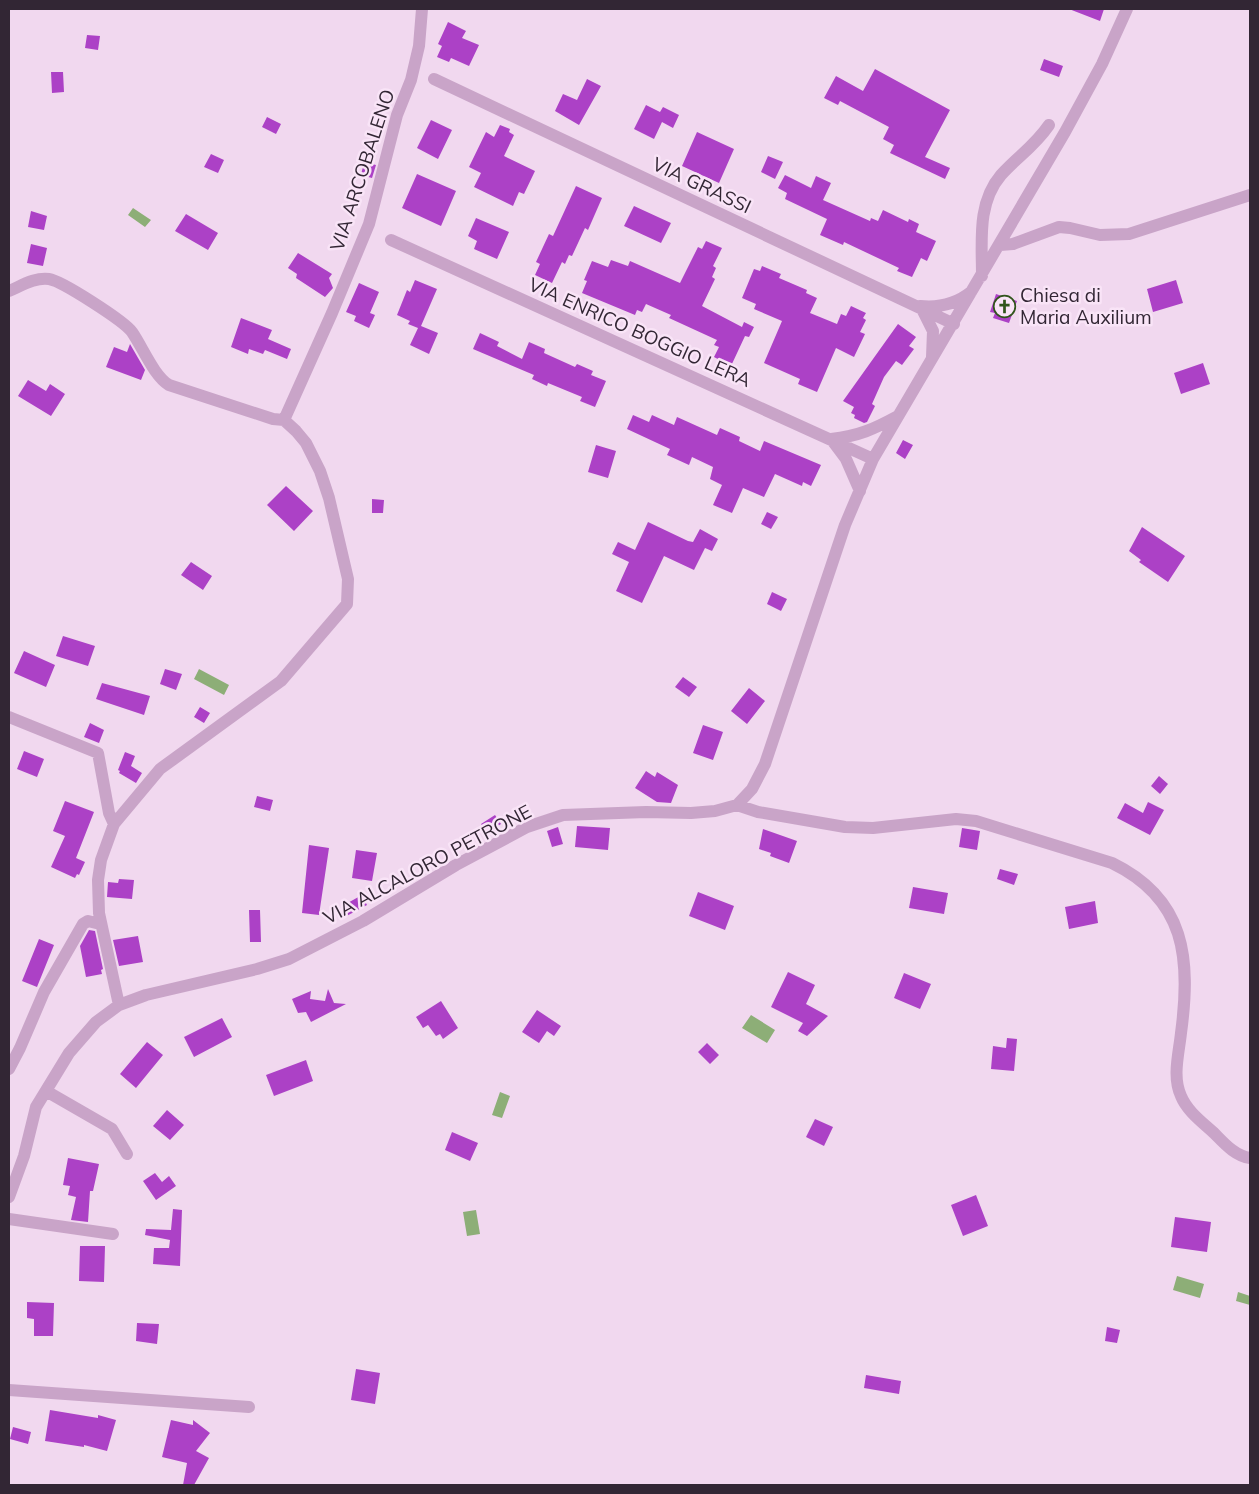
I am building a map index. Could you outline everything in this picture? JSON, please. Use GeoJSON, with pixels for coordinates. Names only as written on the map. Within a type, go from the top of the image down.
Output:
{"type":"FeatureCollection","features":[{"type":"Feature","properties":{"kind":"street","name":"VIA ARCOBALENO"},"geometry":{"type":"LineString","coordinates":[[284,420],[369,224],[397,115],[411,80],[419,46],[422,9]]}},
{"type":"Feature","properties":{"kind":"street"},"geometry":{"type":"LineString","coordinates":[[1127,9],[1102,64],[1064,132],[954,324],[873,459],[845,525],[765,764],[752,789],[737,805],[758,812],[845,828],[873,828],[956,819],[976,821],[1112,863],[1129,871],[1162,902],[1171,914],[1178,932],[1186,980],[1177,1065],[1177,1080],[1181,1096],[1190,1111],[1234,1152],[1250,1158]]}},
{"type":"Feature","properties":{"kind":"street","name":"VIA GRASSI"},"geometry":{"type":"LineString","coordinates":[[434,79],[954,324]]}},
{"type":"Feature","properties":{"kind":"street"},"geometry":{"type":"LineString","coordinates":[[982,276],[981,237],[984,204],[1000,176],[1038,141],[1049,124]]}},
{"type":"Feature","properties":{"kind":"street"},"geometry":{"type":"LineString","coordinates":[[1000,245],[1013,244],[1059,227],[1100,235],[1129,234],[1250,195]]}},
{"type":"Feature","properties":{"kind":"street","name":"VIA ENRICO BOGGIO LERA"},"geometry":{"type":"LineString","coordinates":[[391,240],[873,459]]}},
{"type":"Feature","properties":{"kind":"street"},"geometry":{"type":"LineString","coordinates":[[9,291],[34,280],[51,279],[122,321],[133,333],[160,380],[169,385],[273,420],[284,420],[306,442],[320,471],[329,498],[348,579],[349,595],[347,604],[281,681],[160,769],[114,824],[101,860],[98,880],[100,924],[119,1005]]}},
{"type":"Feature","properties":{"kind":"street"},"geometry":{"type":"LineString","coordinates":[[918,307],[932,307],[960,301],[973,291]]}},
{"type":"Feature","properties":{"kind":"street"},"geometry":{"type":"LineString","coordinates":[[918,307],[933,331],[932,361]]}},
{"type":"Feature","properties":{"kind":"street"},"geometry":{"type":"LineString","coordinates":[[831,439],[856,436],[872,430],[900,414]]}},
{"type":"Feature","properties":{"kind":"street"},"geometry":{"type":"LineString","coordinates":[[831,439],[846,459],[860,491]]}},
{"type":"Feature","properties":{"kind":"street"},"geometry":{"type":"LineString","coordinates":[[9,716],[98,752],[109,813],[114,824]]}},
{"type":"Feature","properties":{"kind":"street","name":"VIA ALCALORO PETRONE"},"geometry":{"type":"LineString","coordinates":[[9,1197],[24,1156],[36,1107],[69,1053],[96,1022],[119,1005],[146,995],[257,969],[289,959],[363,921],[456,865],[527,827],[563,815],[646,812],[691,813],[715,811],[737,805]]}},
{"type":"Feature","properties":{"kind":"street"},"geometry":{"type":"LineString","coordinates":[[9,1069],[44,992],[83,924],[88,921],[100,924]]}},
{"type":"Feature","properties":{"kind":"street"},"geometry":{"type":"LineString","coordinates":[[46,1091],[112,1129],[127,1154]]}},
{"type":"Feature","properties":{"kind":"street"},"geometry":{"type":"LineString","coordinates":[[9,1219],[113,1234]]}},
{"type":"Feature","properties":{"kind":"street"},"geometry":{"type":"LineString","coordinates":[[9,1390],[249,1407]]}},
{"type":"Feature","properties":{"kind":"shaded area"},"geometry":{"type":"Polygon","coordinates":[[[133,208],[151,220],[145,227],[128,215],[133,208]]]}},
{"type":"Feature","properties":{"kind":"shaded area"},"geometry":{"type":"Polygon","coordinates":[[[199,669],[229,685],[224,695],[194,679],[199,669]]]}},
{"type":"Feature","properties":{"kind":"shaded area"},"geometry":{"type":"Polygon","coordinates":[[[751,1015],[775,1030],[767,1043],[742,1028],[751,1015]]]}},
{"type":"Feature","properties":{"kind":"shaded area"},"geometry":{"type":"Polygon","coordinates":[[[500,1092],[510,1096],[502,1118],[492,1115],[500,1092]]]}},
{"type":"Feature","properties":{"kind":"shaded area"},"geometry":{"type":"Polygon","coordinates":[[[476,1210],[480,1234],[467,1236],[463,1212],[476,1210]]]}},
{"type":"Feature","properties":{"kind":"shaded area"},"geometry":{"type":"Polygon","coordinates":[[[1177,1276],[1204,1284],[1200,1298],[1173,1290],[1177,1276]]]}},
{"type":"Feature","properties":{"kind":"shaded area"},"geometry":{"type":"Polygon","coordinates":[[[1238,1292],[1250,1296],[1250,1305],[1236,1301],[1238,1292]]]}},
{"type":"Feature","properties":{"kind":"building"},"geometry":{"type":"Polygon","coordinates":[[[1069,9],[1104,9],[1100,21],[1069,9]]]}},
{"type":"Feature","properties":{"kind":"building"},"geometry":{"type":"Polygon","coordinates":[[[448,22],[466,31],[462,38],[479,45],[469,66],[451,58],[449,62],[437,57],[442,46],[438,44],[448,22]]]}},
{"type":"Feature","properties":{"kind":"building"},"geometry":{"type":"Polygon","coordinates":[[[87,35],[100,36],[98,50],[85,48],[87,35]]]}},
{"type":"Feature","properties":{"kind":"building"},"geometry":{"type":"Polygon","coordinates":[[[1044,59],[1063,66],[1059,77],[1040,70],[1044,59]]]}},
{"type":"Feature","properties":{"kind":"building"},"geometry":{"type":"Polygon","coordinates":[[[875,69],[950,110],[925,157],[950,168],[945,179],[890,153],[894,145],[883,139],[889,127],[840,101],[838,105],[824,98],[836,76],[863,91],[875,69]]]}},
{"type":"Feature","properties":{"kind":"building"},"geometry":{"type":"Polygon","coordinates":[[[51,72],[63,72],[64,92],[52,93],[51,72]]]}},
{"type":"Feature","properties":{"kind":"building"},"geometry":{"type":"Polygon","coordinates":[[[587,79],[601,86],[579,125],[555,111],[563,94],[577,100],[587,79]]]}},
{"type":"Feature","properties":{"kind":"building"},"geometry":{"type":"Polygon","coordinates":[[[646,105],[660,112],[663,107],[679,115],[673,128],[662,122],[654,139],[634,129],[646,105]]]}},
{"type":"Feature","properties":{"kind":"building"},"geometry":{"type":"Polygon","coordinates":[[[267,117],[281,124],[276,134],[262,127],[267,117]]]}},
{"type":"Feature","properties":{"kind":"building"},"geometry":{"type":"Polygon","coordinates":[[[431,120],[452,130],[438,159],[417,148],[431,120]]]}},
{"type":"Feature","properties":{"kind":"building"},"geometry":{"type":"Polygon","coordinates":[[[500,125],[510,129],[509,132],[514,135],[504,156],[535,171],[524,194],[519,192],[513,206],[474,187],[481,173],[469,167],[486,132],[494,137],[500,125]]]}},
{"type":"Feature","properties":{"kind":"building"},"geometry":{"type":"Polygon","coordinates":[[[697,132],[734,149],[719,183],[682,166],[697,132]]]}},
{"type":"Feature","properties":{"kind":"building"},"geometry":{"type":"Polygon","coordinates":[[[211,154],[224,160],[218,173],[204,167],[211,154]]]}},
{"type":"Feature","properties":{"kind":"building"},"geometry":{"type":"Polygon","coordinates":[[[768,156],[783,162],[775,179],[761,172],[768,156]]]}},
{"type":"Feature","properties":{"kind":"building"},"geometry":{"type":"Polygon","coordinates":[[[364,162],[376,165],[372,178],[361,175],[364,162]]]}},
{"type":"Feature","properties":{"kind":"building"},"geometry":{"type":"Polygon","coordinates":[[[417,174],[456,191],[441,226],[402,208],[417,174]]]}},
{"type":"Feature","properties":{"kind":"building"},"geometry":{"type":"Polygon","coordinates":[[[785,175],[811,188],[816,176],[831,183],[823,200],[870,221],[871,218],[878,221],[883,210],[908,222],[909,219],[919,224],[916,232],[936,241],[927,261],[921,258],[912,277],[897,271],[899,268],[844,242],[843,245],[820,235],[827,219],[785,199],[787,193],[778,188],[785,175]]]}},
{"type":"Feature","properties":{"kind":"building"},"geometry":{"type":"Polygon","coordinates":[[[576,186],[602,198],[588,230],[585,228],[572,256],[569,255],[565,264],[562,262],[552,283],[535,275],[540,264],[536,262],[549,234],[553,236],[576,186]]]}},
{"type":"Feature","properties":{"kind":"building"},"geometry":{"type":"Polygon","coordinates":[[[634,206],[671,223],[661,243],[624,226],[634,206]]]}},
{"type":"Feature","properties":{"kind":"building"},"geometry":{"type":"Polygon","coordinates":[[[31,211],[47,216],[44,230],[28,227],[31,211]]]}},
{"type":"Feature","properties":{"kind":"building"},"geometry":{"type":"Polygon","coordinates":[[[186,214],[218,233],[208,250],[175,231],[186,214]]]}},
{"type":"Feature","properties":{"kind":"building"},"geometry":{"type":"Polygon","coordinates":[[[476,218],[509,232],[497,259],[474,249],[477,241],[468,236],[476,218]]]}},
{"type":"Feature","properties":{"kind":"building"},"geometry":{"type":"Polygon","coordinates":[[[706,241],[722,248],[713,266],[716,268],[712,277],[715,279],[702,306],[742,327],[744,322],[754,327],[749,337],[745,336],[731,366],[714,357],[719,347],[714,345],[717,340],[669,318],[671,315],[646,304],[642,312],[637,310],[635,315],[582,293],[587,281],[584,280],[592,261],[608,267],[611,260],[628,266],[630,261],[680,283],[698,247],[702,249],[706,241]]]}},
{"type":"Feature","properties":{"kind":"building"},"geometry":{"type":"Polygon","coordinates":[[[31,244],[47,248],[43,266],[27,263],[31,244]]]}},
{"type":"Feature","properties":{"kind":"building"},"geometry":{"type":"Polygon","coordinates":[[[298,253],[332,274],[329,278],[333,288],[325,297],[296,278],[297,274],[288,268],[298,253]]]}},
{"type":"Feature","properties":{"kind":"building"},"geometry":{"type":"Polygon","coordinates":[[[762,266],[781,274],[779,278],[807,290],[806,293],[817,298],[810,313],[837,324],[841,314],[846,316],[851,306],[866,313],[863,318],[866,320],[860,332],[865,334],[854,357],[836,348],[817,392],[798,384],[800,379],[764,363],[782,321],[754,309],[756,304],[742,298],[754,269],[760,271],[762,266]]]}},
{"type":"Feature","properties":{"kind":"building"},"geometry":{"type":"Polygon","coordinates":[[[415,280],[437,289],[421,326],[438,333],[429,354],[410,345],[418,328],[408,324],[410,321],[397,315],[407,290],[410,292],[415,280]]]}},
{"type":"Feature","properties":{"kind":"building"},"geometry":{"type":"Polygon","coordinates":[[[1176,280],[1183,303],[1153,312],[1147,289],[1176,280]]]}},
{"type":"Feature","properties":{"kind":"building"},"geometry":{"type":"Polygon","coordinates":[[[359,283],[379,292],[370,313],[375,315],[369,328],[354,321],[356,316],[346,312],[359,283]]]}},
{"type":"Feature","properties":{"kind":"building","name":"Chiesa di Maria Auxilium"},"geometry":{"type":"Polygon","coordinates":[[[996,294],[1017,301],[1009,323],[993,318],[995,313],[990,312],[996,294]]]}},
{"type":"Feature","properties":{"kind":"building"},"geometry":{"type":"Polygon","coordinates":[[[241,318],[272,330],[268,339],[291,349],[287,359],[265,350],[263,354],[249,349],[248,354],[231,347],[241,318]]]}},
{"type":"Feature","properties":{"kind":"building"},"geometry":{"type":"Polygon","coordinates":[[[898,324],[916,337],[909,346],[914,349],[902,365],[896,361],[884,377],[872,404],[875,406],[867,422],[864,423],[854,418],[855,415],[851,413],[854,407],[843,401],[898,324]]]}},
{"type":"Feature","properties":{"kind":"building"},"geometry":{"type":"Polygon","coordinates":[[[480,333],[499,342],[497,346],[522,359],[529,342],[545,349],[544,353],[575,367],[577,364],[593,371],[591,375],[606,381],[595,407],[580,401],[582,397],[548,383],[547,386],[532,379],[534,375],[473,349],[480,333]]]}},
{"type":"Feature","properties":{"kind":"building"},"geometry":{"type":"Polygon","coordinates":[[[130,344],[145,370],[141,380],[106,367],[114,347],[127,352],[130,344]]]}},
{"type":"Feature","properties":{"kind":"building"},"geometry":{"type":"Polygon","coordinates":[[[1203,363],[1210,384],[1181,394],[1174,373],[1203,363]]]}},
{"type":"Feature","properties":{"kind":"building"},"geometry":{"type":"Polygon","coordinates":[[[28,380],[46,391],[50,384],[65,394],[51,416],[18,396],[28,380]]]}},
{"type":"Feature","properties":{"kind":"building"},"geometry":{"type":"Polygon","coordinates":[[[633,415],[649,422],[652,415],[674,425],[677,417],[717,435],[720,428],[740,437],[739,441],[760,451],[764,441],[821,465],[811,486],[803,482],[802,486],[775,474],[764,497],[743,488],[732,513],[713,505],[722,485],[710,479],[713,467],[692,457],[689,465],[667,455],[670,449],[627,429],[633,415]]]}},
{"type":"Feature","properties":{"kind":"building"},"geometry":{"type":"Polygon","coordinates":[[[903,440],[913,445],[905,459],[896,453],[903,440]]]}},
{"type":"Feature","properties":{"kind":"building"},"geometry":{"type":"Polygon","coordinates":[[[596,445],[616,451],[608,478],[588,472],[596,445]]]}},
{"type":"Feature","properties":{"kind":"building"},"geometry":{"type":"Polygon","coordinates":[[[286,486],[313,511],[294,531],[267,505],[286,486]]]}},
{"type":"Feature","properties":{"kind":"building"},"geometry":{"type":"Polygon","coordinates":[[[372,499],[384,500],[383,513],[372,513],[372,499]]]}},
{"type":"Feature","properties":{"kind":"building"},"geometry":{"type":"Polygon","coordinates":[[[767,512],[778,517],[771,529],[761,524],[767,512]]]}},
{"type":"Feature","properties":{"kind":"building"},"geometry":{"type":"Polygon","coordinates":[[[648,522],[688,541],[693,542],[700,529],[718,539],[712,551],[705,548],[694,570],[664,556],[642,603],[616,591],[629,562],[612,554],[618,542],[635,550],[648,522]]]}},
{"type":"Feature","properties":{"kind":"building"},"geometry":{"type":"Polygon","coordinates":[[[1142,527],[1185,556],[1168,582],[1139,562],[1141,560],[1129,551],[1142,527]]]}},
{"type":"Feature","properties":{"kind":"building"},"geometry":{"type":"Polygon","coordinates":[[[191,562],[212,576],[203,590],[181,575],[191,562]]]}},
{"type":"Feature","properties":{"kind":"building"},"geometry":{"type":"Polygon","coordinates":[[[772,592],[787,599],[781,611],[767,604],[772,592]]]}},
{"type":"Feature","properties":{"kind":"building"},"geometry":{"type":"Polygon","coordinates":[[[63,636],[95,646],[88,666],[56,656],[63,636]]]}},
{"type":"Feature","properties":{"kind":"building"},"geometry":{"type":"Polygon","coordinates":[[[24,651],[55,665],[46,687],[14,673],[24,651]]]}},
{"type":"Feature","properties":{"kind":"building"},"geometry":{"type":"Polygon","coordinates":[[[165,669],[182,674],[176,690],[160,684],[165,669]]]}},
{"type":"Feature","properties":{"kind":"building"},"geometry":{"type":"Polygon","coordinates":[[[683,677],[697,687],[689,697],[675,687],[683,677]]]}},
{"type":"Feature","properties":{"kind":"building"},"geometry":{"type":"Polygon","coordinates":[[[102,683],[150,696],[144,715],[96,699],[102,683]]]}},
{"type":"Feature","properties":{"kind":"building"},"geometry":{"type":"Polygon","coordinates":[[[749,688],[765,701],[747,724],[731,711],[749,688]]]}},
{"type":"Feature","properties":{"kind":"building"},"geometry":{"type":"Polygon","coordinates":[[[200,707],[210,713],[204,723],[194,717],[200,707]]]}},
{"type":"Feature","properties":{"kind":"building"},"geometry":{"type":"Polygon","coordinates":[[[90,723],[104,730],[99,743],[84,737],[90,723]]]}},
{"type":"Feature","properties":{"kind":"building"},"geometry":{"type":"Polygon","coordinates":[[[703,725],[723,732],[713,760],[693,753],[703,725]]]}},
{"type":"Feature","properties":{"kind":"building"},"geometry":{"type":"Polygon","coordinates":[[[24,751],[44,759],[37,777],[17,769],[24,751]]]}},
{"type":"Feature","properties":{"kind":"building"},"geometry":{"type":"Polygon","coordinates":[[[125,752],[135,756],[131,766],[142,773],[136,783],[119,773],[120,771],[118,770],[125,752]]]}},
{"type":"Feature","properties":{"kind":"building"},"geometry":{"type":"Polygon","coordinates":[[[646,771],[655,777],[657,772],[678,785],[671,803],[657,802],[635,788],[646,771]]]}},
{"type":"Feature","properties":{"kind":"building"},"geometry":{"type":"Polygon","coordinates":[[[1159,776],[1168,784],[1160,794],[1151,786],[1159,776]]]}},
{"type":"Feature","properties":{"kind":"building"},"geometry":{"type":"Polygon","coordinates":[[[257,796],[273,800],[270,811],[254,807],[257,796]]]}},
{"type":"Feature","properties":{"kind":"building"},"geometry":{"type":"Polygon","coordinates":[[[65,801],[94,812],[76,858],[85,862],[79,875],[77,874],[75,878],[51,867],[65,836],[53,831],[65,801]]]}},
{"type":"Feature","properties":{"kind":"building"},"geometry":{"type":"Polygon","coordinates":[[[1148,802],[1164,810],[1150,835],[1117,818],[1125,803],[1143,813],[1148,802]]]}},
{"type":"Feature","properties":{"kind":"building"},"geometry":{"type":"Polygon","coordinates":[[[495,815],[501,824],[487,833],[481,824],[495,815]]]}},
{"type":"Feature","properties":{"kind":"building"},"geometry":{"type":"Polygon","coordinates":[[[577,826],[610,828],[608,850],[575,847],[577,826]]]}},
{"type":"Feature","properties":{"kind":"building"},"geometry":{"type":"Polygon","coordinates":[[[558,827],[563,844],[552,847],[547,831],[558,827]]]}},
{"type":"Feature","properties":{"kind":"building"},"geometry":{"type":"Polygon","coordinates":[[[962,828],[980,831],[977,850],[959,847],[962,828]]]}},
{"type":"Feature","properties":{"kind":"building"},"geometry":{"type":"Polygon","coordinates":[[[763,829],[797,841],[789,863],[770,856],[771,853],[759,849],[763,829]]]}},
{"type":"Feature","properties":{"kind":"building"},"geometry":{"type":"Polygon","coordinates":[[[309,845],[329,848],[319,915],[302,913],[309,845]]]}},
{"type":"Feature","properties":{"kind":"building"},"geometry":{"type":"Polygon","coordinates":[[[356,850],[377,853],[372,881],[352,878],[356,850]]]}},
{"type":"Feature","properties":{"kind":"building"},"geometry":{"type":"Polygon","coordinates":[[[1000,869],[1018,874],[1014,885],[997,879],[1000,869]]]}},
{"type":"Feature","properties":{"kind":"building"},"geometry":{"type":"Polygon","coordinates":[[[119,879],[134,880],[132,899],[107,897],[108,882],[118,883],[119,879]]]}},
{"type":"Feature","properties":{"kind":"building"},"geometry":{"type":"Polygon","coordinates":[[[913,887],[948,893],[944,914],[909,908],[913,887]]]}},
{"type":"Feature","properties":{"kind":"building"},"geometry":{"type":"Polygon","coordinates":[[[698,892],[734,906],[725,930],[689,916],[698,892]]]}},
{"type":"Feature","properties":{"kind":"building"},"geometry":{"type":"Polygon","coordinates":[[[362,895],[367,905],[341,919],[344,905],[362,895]]]}},
{"type":"Feature","properties":{"kind":"building"},"geometry":{"type":"Polygon","coordinates":[[[1095,901],[1098,923],[1069,929],[1065,907],[1095,901]]]}},
{"type":"Feature","properties":{"kind":"building"},"geometry":{"type":"Polygon","coordinates":[[[249,910],[260,910],[261,942],[250,942],[249,910]]]}},
{"type":"Feature","properties":{"kind":"building"},"geometry":{"type":"Polygon","coordinates":[[[89,930],[95,931],[103,969],[101,970],[102,974],[86,977],[80,946],[89,930]]]}},
{"type":"Feature","properties":{"kind":"building"},"geometry":{"type":"Polygon","coordinates":[[[138,936],[143,962],[119,966],[113,940],[138,936]]]}},
{"type":"Feature","properties":{"kind":"building"},"geometry":{"type":"Polygon","coordinates":[[[39,939],[54,945],[37,987],[22,981],[39,939]]]}},
{"type":"Feature","properties":{"kind":"building"},"geometry":{"type":"Polygon","coordinates":[[[788,972],[815,985],[806,1004],[828,1016],[807,1036],[798,1031],[803,1023],[771,1007],[788,972]]]}},
{"type":"Feature","properties":{"kind":"building"},"geometry":{"type":"Polygon","coordinates":[[[904,973],[931,984],[920,1009],[894,998],[904,973]]]}},
{"type":"Feature","properties":{"kind":"building"},"geometry":{"type":"Polygon","coordinates":[[[328,989],[334,1003],[346,1004],[311,1022],[306,1012],[298,1013],[292,999],[311,991],[310,999],[325,1001],[328,989]]]}},
{"type":"Feature","properties":{"kind":"building"},"geometry":{"type":"Polygon","coordinates":[[[441,1001],[458,1028],[443,1039],[440,1034],[436,1036],[428,1025],[423,1028],[416,1017],[441,1001]]]}},
{"type":"Feature","properties":{"kind":"building"},"geometry":{"type":"Polygon","coordinates":[[[537,1010],[561,1026],[554,1036],[547,1031],[539,1043],[522,1032],[537,1010]]]}},
{"type":"Feature","properties":{"kind":"building"},"geometry":{"type":"Polygon","coordinates":[[[222,1018],[232,1037],[194,1057],[184,1037],[222,1018]]]}},
{"type":"Feature","properties":{"kind":"building"},"geometry":{"type":"Polygon","coordinates":[[[1007,1038],[1017,1039],[1014,1071],[991,1069],[993,1046],[1006,1048],[1007,1038]]]}},
{"type":"Feature","properties":{"kind":"building"},"geometry":{"type":"Polygon","coordinates":[[[147,1042],[163,1055],[136,1088],[120,1074],[147,1042]]]}},
{"type":"Feature","properties":{"kind":"building"},"geometry":{"type":"Polygon","coordinates":[[[707,1043],[719,1055],[710,1064],[698,1052],[707,1043]]]}},
{"type":"Feature","properties":{"kind":"building"},"geometry":{"type":"Polygon","coordinates":[[[306,1060],[313,1081],[274,1096],[266,1075],[306,1060]]]}},
{"type":"Feature","properties":{"kind":"building"},"geometry":{"type":"Polygon","coordinates":[[[167,1110],[184,1125],[170,1140],[153,1126],[167,1110]]]}},
{"type":"Feature","properties":{"kind":"building"},"geometry":{"type":"Polygon","coordinates":[[[815,1119],[833,1127],[824,1146],[806,1137],[815,1119]]]}},
{"type":"Feature","properties":{"kind":"building"},"geometry":{"type":"Polygon","coordinates":[[[452,1132],[478,1143],[470,1161],[445,1150],[452,1132]]]}},
{"type":"Feature","properties":{"kind":"building"},"geometry":{"type":"Polygon","coordinates":[[[68,1158],[99,1164],[93,1191],[90,1191],[88,1222],[71,1220],[76,1197],[68,1195],[70,1186],[63,1185],[68,1158]]]}},
{"type":"Feature","properties":{"kind":"building"},"geometry":{"type":"Polygon","coordinates":[[[155,1173],[162,1182],[169,1176],[176,1186],[156,1200],[143,1181],[155,1173]]]}},
{"type":"Feature","properties":{"kind":"building"},"geometry":{"type":"Polygon","coordinates":[[[976,1195],[988,1226],[963,1236],[951,1205],[976,1195]]]}},
{"type":"Feature","properties":{"kind":"building"},"geometry":{"type":"Polygon","coordinates":[[[173,1209],[182,1210],[180,1266],[153,1264],[154,1248],[169,1248],[170,1240],[145,1235],[146,1229],[171,1230],[173,1209]]]}},
{"type":"Feature","properties":{"kind":"building"},"geometry":{"type":"Polygon","coordinates":[[[1175,1217],[1211,1222],[1207,1252],[1171,1247],[1175,1217]]]}},
{"type":"Feature","properties":{"kind":"building"},"geometry":{"type":"Polygon","coordinates":[[[80,1246],[105,1246],[104,1282],[79,1281],[80,1246]]]}},
{"type":"Feature","properties":{"kind":"building"},"geometry":{"type":"Polygon","coordinates":[[[27,1302],[54,1303],[53,1336],[34,1336],[34,1319],[27,1318],[27,1302]]]}},
{"type":"Feature","properties":{"kind":"building"},"geometry":{"type":"Polygon","coordinates":[[[137,1323],[159,1324],[157,1344],[136,1341],[137,1323]]]}},
{"type":"Feature","properties":{"kind":"building"},"geometry":{"type":"Polygon","coordinates":[[[1107,1327],[1120,1330],[1117,1343],[1105,1341],[1107,1327]]]}},
{"type":"Feature","properties":{"kind":"building"},"geometry":{"type":"Polygon","coordinates":[[[356,1369],[380,1373],[375,1404],[351,1400],[356,1369]]]}},
{"type":"Feature","properties":{"kind":"building"},"geometry":{"type":"Polygon","coordinates":[[[866,1375],[901,1381],[899,1394],[864,1388],[866,1375]]]}},
{"type":"Feature","properties":{"kind":"building"},"geometry":{"type":"Polygon","coordinates":[[[50,1410],[98,1418],[98,1415],[116,1420],[107,1451],[84,1445],[84,1447],[45,1441],[50,1410]]]}},
{"type":"Feature","properties":{"kind":"building"},"geometry":{"type":"Polygon","coordinates":[[[171,1420],[193,1425],[193,1420],[210,1433],[196,1451],[209,1458],[194,1485],[183,1485],[187,1463],[162,1457],[171,1420]]]}},
{"type":"Feature","properties":{"kind":"building"},"geometry":{"type":"Polygon","coordinates":[[[13,1427],[31,1432],[28,1444],[10,1439],[13,1427]]]}},
{"type":"Feature","properties":{"kind":"place","name":"Chiesa di Maria Auxilium"},"geometry":{"type":"Point","coordinates":[1004,306]}}]}
